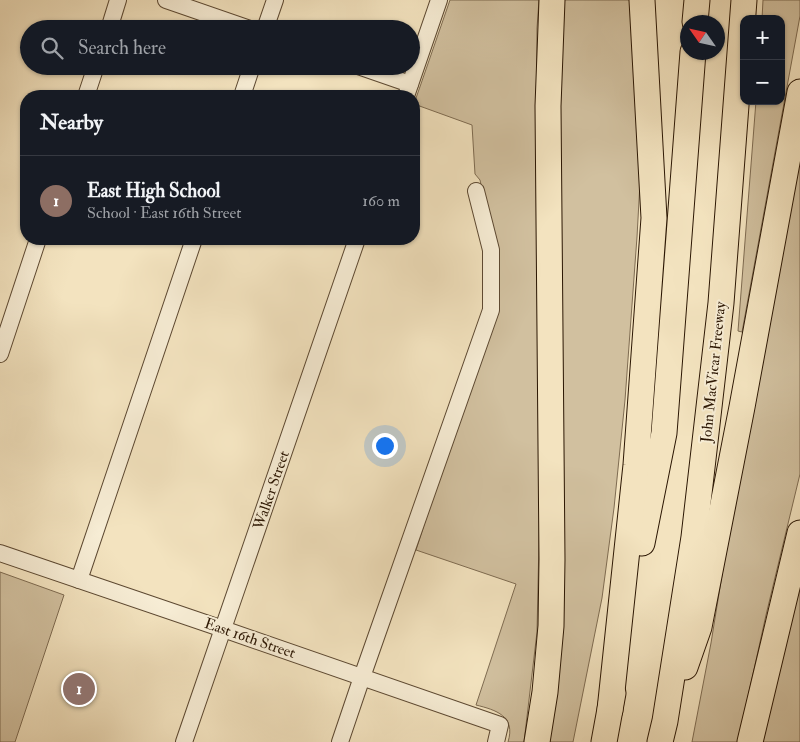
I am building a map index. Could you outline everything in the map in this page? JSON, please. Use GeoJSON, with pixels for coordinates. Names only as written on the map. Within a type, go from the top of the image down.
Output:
{"type":"FeatureCollection","features":[{"type":"Feature","properties":{"kind":"highway"},"geometry":{"type":"LineString","coordinates":[[537,742],[545,692],[551,626],[548,106],[552,0]]}},
{"type":"Feature","properties":{"kind":"highway"},"geometry":{"type":"LineString","coordinates":[[610,710],[636,465],[654,218],[642,0]]}},
{"type":"Feature","properties":{"kind":"highway"},"geometry":{"type":"LineString","coordinates":[[696,15],[697,0]]}},
{"type":"Feature","properties":{"kind":"highway","name":"John MacVicar Freeway"},"geometry":{"type":"LineString","coordinates":[[662,731],[694,537],[721,303],[744,0]]}},
{"type":"Feature","properties":{"kind":"highway"},"geometry":{"type":"LineString","coordinates":[[604,742],[664,433],[692,60]]}},
{"type":"Feature","properties":{"kind":"highway"},"geometry":{"type":"LineString","coordinates":[[662,731],[699,627],[800,92]]}},
{"type":"Feature","properties":{"kind":"highway"},"geometry":{"type":"LineString","coordinates":[[750,742],[800,533]]}},
{"type":"Feature","properties":{"kind":"street"},"geometry":{"type":"LineString","coordinates":[[112,20],[118,0]]}},
{"type":"Feature","properties":{"kind":"street"},"geometry":{"type":"LineString","coordinates":[[166,0],[224,20]]}},
{"type":"Feature","properties":{"kind":"street"},"geometry":{"type":"LineString","coordinates":[[268,20],[274,0]]}},
{"type":"Feature","properties":{"kind":"street"},"geometry":{"type":"LineString","coordinates":[[420,55],[439,0]]}},
{"type":"Feature","properties":{"kind":"street"},"geometry":{"type":"LineString","coordinates":[[88,90],[93,75]]}},
{"type":"Feature","properties":{"kind":"street"},"geometry":{"type":"LineString","coordinates":[[244,90],[249,75]]}},
{"type":"Feature","properties":{"kind":"street"},"geometry":{"type":"LineString","coordinates":[[377,75],[408,90],[413,75]]}},
{"type":"Feature","properties":{"kind":"street"},"geometry":{"type":"LineString","coordinates":[[340,742],[491,310],[491,250],[476,191]]}},
{"type":"Feature","properties":{"kind":"street"},"geometry":{"type":"LineString","coordinates":[[0,354],[36,245]]}},
{"type":"Feature","properties":{"kind":"street"},"geometry":{"type":"LineString","coordinates":[[79,580],[192,245]]}},
{"type":"Feature","properties":{"kind":"street","name":"Walker Street"},"geometry":{"type":"LineString","coordinates":[[184,742],[355,245]]}},
{"type":"Feature","properties":{"kind":"street","name":"East 16th Street"},"geometry":{"type":"LineString","coordinates":[[0,553],[500,725],[496,742]]}},
{"type":"Feature","properties":{"kind":"shaded area"},"geometry":{"type":"Polygon","coordinates":[[[450,0],[539,0],[536,136],[540,493],[537,632],[524,742],[508,742],[510,733],[507,720],[491,709],[476,705],[516,584],[416,550],[493,309],[494,243],[480,180],[475,174],[472,125],[420,106],[419,90],[450,0]]]}},
{"type":"Feature","properties":{"kind":"shaded area"},"geometry":{"type":"Polygon","coordinates":[[[559,0],[636,0],[642,146],[625,400],[614,508],[602,598],[573,742],[545,742],[559,0]]]}},
{"type":"Feature","properties":{"kind":"shaded area"},"geometry":{"type":"Polygon","coordinates":[[[763,0],[800,0],[800,16],[785,98],[785,15],[762,15],[763,0]]]}},
{"type":"Feature","properties":{"kind":"shaded area"},"geometry":{"type":"Polygon","coordinates":[[[756,105],[784,105],[742,332],[738,331],[756,105]]]}},
{"type":"Feature","properties":{"kind":"shaded area"},"geometry":{"type":"Polygon","coordinates":[[[800,126],[800,474],[738,742],[692,742],[711,643],[800,126]]]}},
{"type":"Feature","properties":{"kind":"shaded area"},"geometry":{"type":"Polygon","coordinates":[[[800,567],[800,742],[760,742],[800,567]]]}},
{"type":"Feature","properties":{"kind":"shaded area"},"geometry":{"type":"Polygon","coordinates":[[[0,572],[64,595],[15,742],[0,742],[0,572]]]}},
{"type":"Feature","properties":{"kind":"place","name":"East High School"},"geometry":{"type":"Point","coordinates":[79,689]}}]}
